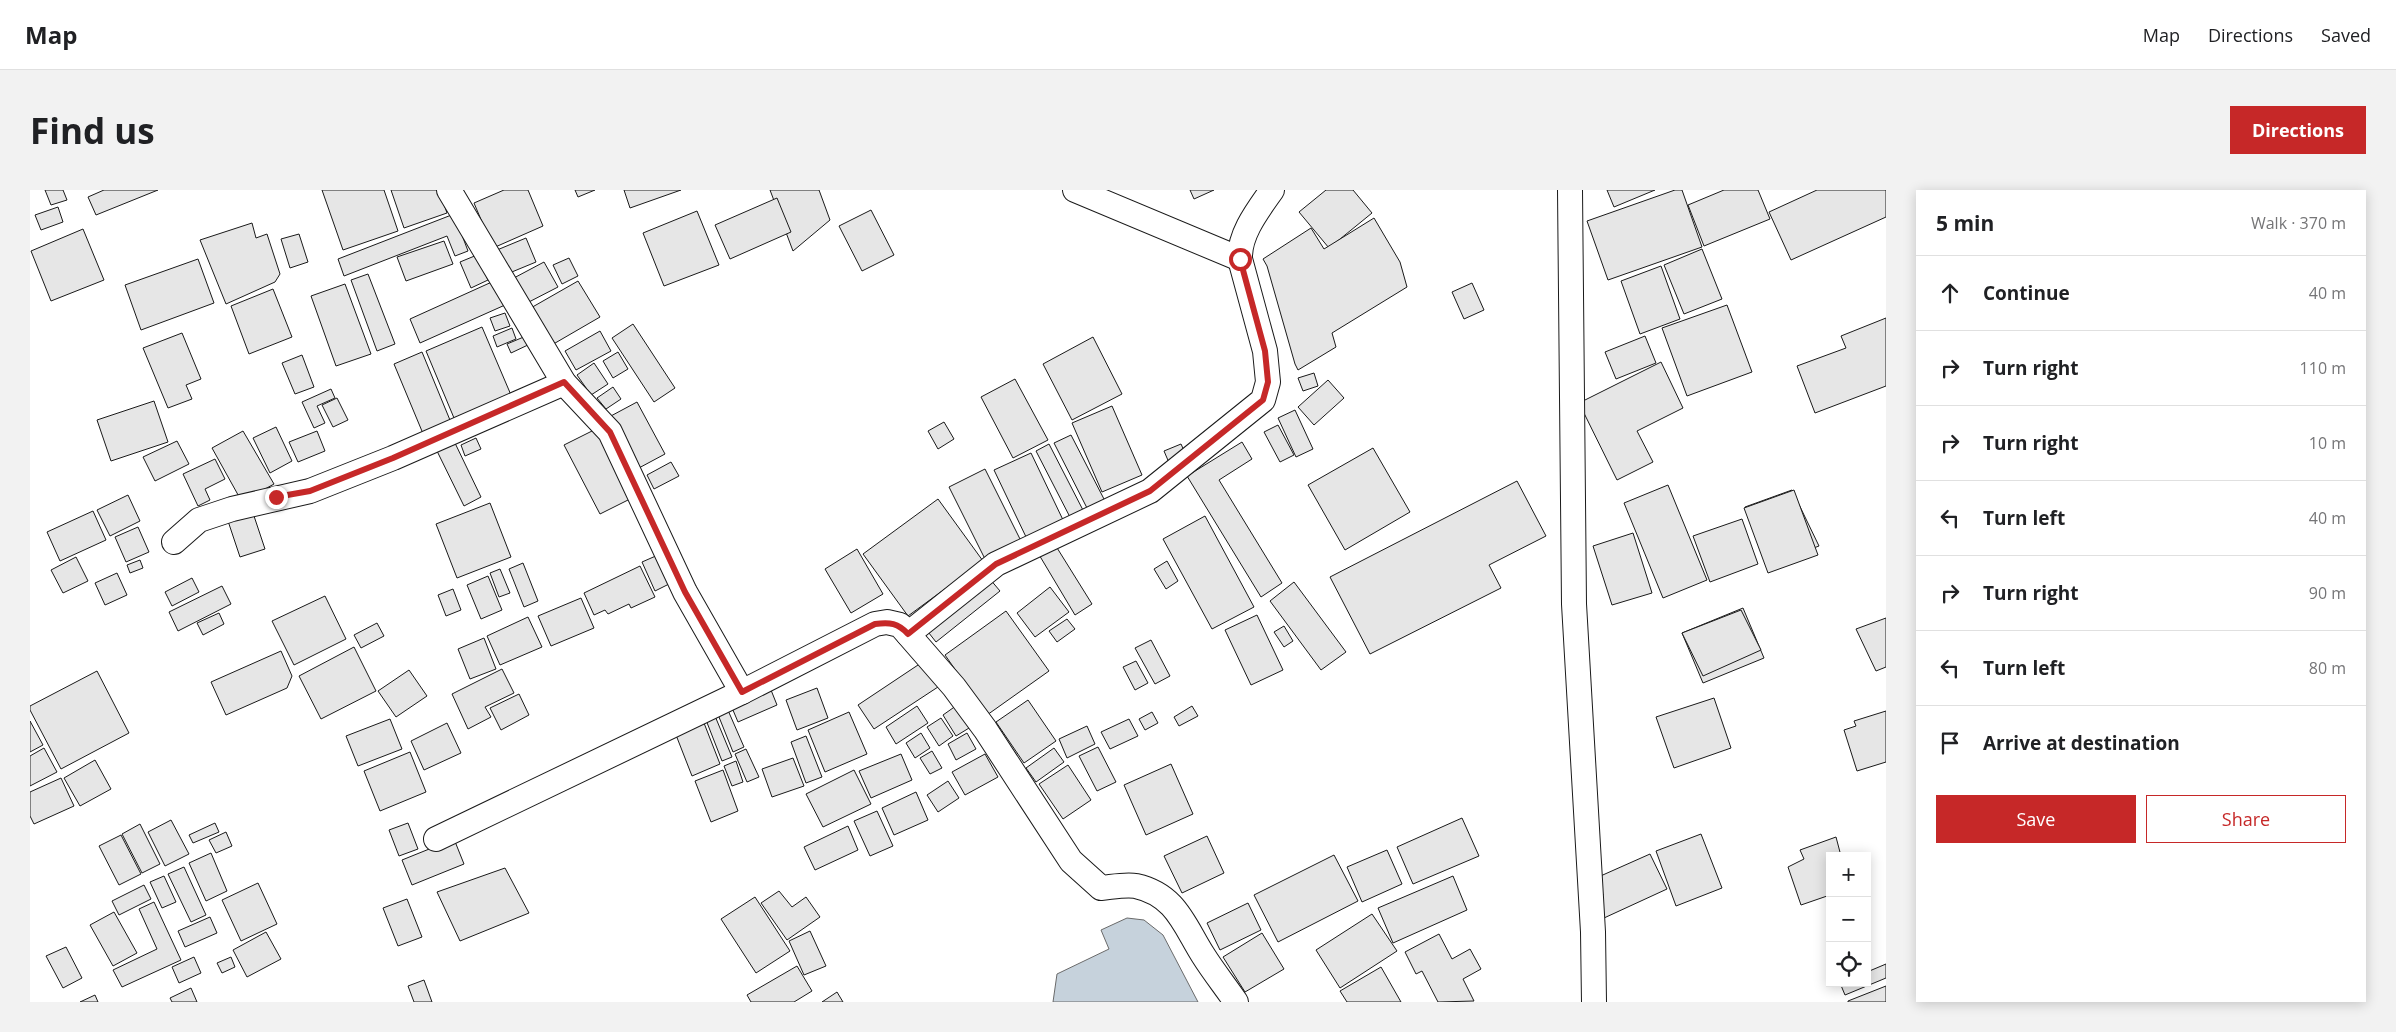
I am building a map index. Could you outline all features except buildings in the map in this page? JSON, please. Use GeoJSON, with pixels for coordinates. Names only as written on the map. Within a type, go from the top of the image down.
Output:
{"type":"FeatureCollection","features":[{"type":"Feature","properties":{"kind":"street"},"geometry":{"type":"LineString","coordinates":[[449,190],[564,382],[610,432],[685,592],[742,692]]}},
{"type":"Feature","properties":{"kind":"street"},"geometry":{"type":"LineString","coordinates":[[1075,190],[1240,259]]}},
{"type":"Feature","properties":{"kind":"street"},"geometry":{"type":"LineString","coordinates":[[908,634],[996,564],[1150,491],[1263,400],[1268,382],[1265,351],[1240,259],[1239,247],[1256,211],[1272,190]]}},
{"type":"Feature","properties":{"kind":"street"},"geometry":{"type":"LineString","coordinates":[[1570,190],[1574,604],[1593,932],[1594,1002]]}},
{"type":"Feature","properties":{"kind":"street"},"geometry":{"type":"LineString","coordinates":[[174,542],[200,520],[232,508],[310,491],[393,458],[564,382]]}},
{"type":"Feature","properties":{"kind":"street"},"geometry":{"type":"LineString","coordinates":[[436,839],[742,692],[875,624],[887,622],[900,625],[954,687],[985,729],[1071,861],[1102,888],[1135,886],[1158,895],[1173,907],[1182,917],[1203,955],[1236,1002]]}},
{"type":"Feature","properties":{"kind":"shaded area"},"geometry":{"type":"Polygon","coordinates":[[[1127,918],[1144,920],[1163,935],[1198,1002],[1053,1002],[1057,974],[1109,949],[1101,930],[1127,918]]]}},
{"type":"Feature","properties":{"kind":"route"},"geometry":{"type":"LineString","coordinates":[[276,497],[310,491],[393,458],[564,382],[610,432],[685,592],[742,692],[875,624],[887,622],[900,625],[908,634],[996,564],[1150,491],[1238,422],[1263,400],[1268,382],[1265,351],[1240,259]]}}]}
